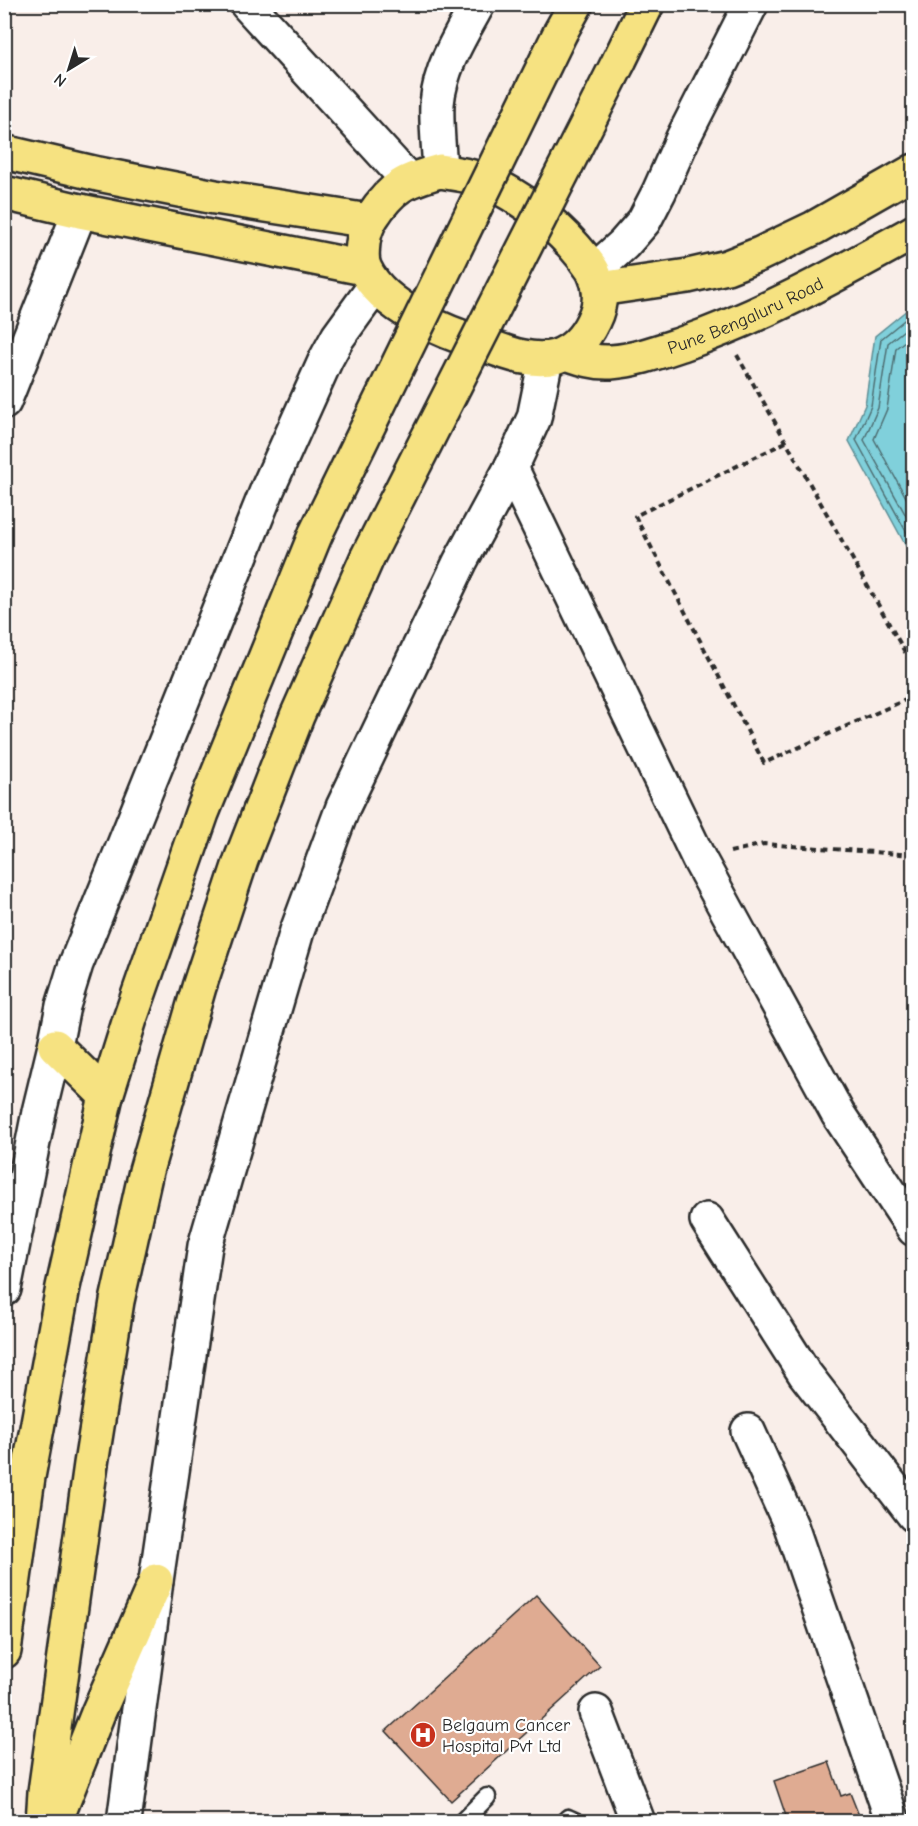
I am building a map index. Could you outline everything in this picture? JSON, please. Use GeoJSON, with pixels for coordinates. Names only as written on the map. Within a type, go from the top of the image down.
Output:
{"type":"FeatureCollection","features":[{"type":"Feature","properties":{"kind":"main road"},"geometry":{"type":"LineString","coordinates":[[43,1821],[91,1464],[117,1301],[146,1171],[199,987],[241,860],[297,716],[367,558],[647,4]]}},
{"type":"Feature","properties":{"kind":"main road"},"geometry":{"type":"LineString","coordinates":[[4,1651],[28,1477],[63,1287],[106,1095],[130,1019],[202,813],[316,533],[569,18]]}},
{"type":"Feature","properties":{"kind":"main road"},"geometry":{"type":"LineString","coordinates":[[4,152],[98,174],[215,197],[369,221]]}},
{"type":"Feature","properties":{"kind":"main road"},"geometry":{"type":"LineString","coordinates":[[440,171],[467,175],[496,185],[533,209],[559,230],[597,280],[599,309],[591,326],[578,344],[556,356],[516,356],[458,337],[413,316],[370,277],[362,255],[364,236],[369,221],[384,199],[408,180],[440,171]]}},
{"type":"Feature","properties":{"kind":"main road"},"geometry":{"type":"LineString","coordinates":[[597,280],[662,281],[728,267],[814,228],[914,171]]}},
{"type":"Feature","properties":{"kind":"main road"},"geometry":{"type":"LineString","coordinates":[[4,193],[370,277]]}},
{"type":"Feature","properties":{"kind":"main road","name":"Pune Bengaluru Road"},"geometry":{"type":"LineString","coordinates":[[556,356],[610,362],[641,358],[723,330],[827,280],[914,232]]}},
{"type":"Feature","properties":{"kind":"main road"},"geometry":{"type":"LineString","coordinates":[[55,1046],[106,1095]]}},
{"type":"Feature","properties":{"kind":"main road"},"geometry":{"type":"LineString","coordinates":[[55,1821],[98,1713],[156,1581]]}},
{"type":"Feature","properties":{"kind":"street"},"geometry":{"type":"LineString","coordinates":[[247,4],[408,180]]}},
{"type":"Feature","properties":{"kind":"street"},"geometry":{"type":"LineString","coordinates":[[440,171],[437,105],[443,75],[458,39],[478,4]]}},
{"type":"Feature","properties":{"kind":"street"},"geometry":{"type":"LineString","coordinates":[[597,280],[644,221],[751,4]]}},
{"type":"Feature","properties":{"kind":"street"},"geometry":{"type":"LineString","coordinates":[[4,402],[80,211]]}},
{"type":"Feature","properties":{"kind":"street"},"geometry":{"type":"LineString","coordinates":[[4,1289],[39,1112],[63,1006],[84,944],[268,488],[326,359],[370,277]]}},
{"type":"Feature","properties":{"kind":"street"},"geometry":{"type":"LineString","coordinates":[[124,1821],[156,1581],[206,1246],[297,931],[343,807],[460,562],[511,468],[534,418],[556,356]]}},
{"type":"Feature","properties":{"kind":"street"},"geometry":{"type":"LineString","coordinates":[[511,468],[699,859],[838,1114],[914,1229]]}},
{"type":"Feature","properties":{"kind":"street"},"geometry":{"type":"LineString","coordinates":[[707,1220],[805,1374],[914,1515]]}},
{"type":"Feature","properties":{"kind":"street"},"geometry":{"type":"LineString","coordinates":[[748,1431],[791,1526],[893,1821]]}},
{"type":"Feature","properties":{"kind":"street"},"geometry":{"type":"LineString","coordinates":[[596,1712],[638,1821]]}},
{"type":"Feature","properties":{"kind":"lane"},"geometry":{"type":"LineString","coordinates":[[462,1821],[487,1797]]}},
{"type":"Feature","properties":{"kind":"lane"},"geometry":{"type":"LineString","coordinates":[[564,1821],[568,1818],[577,1821]]}},
{"type":"Feature","properties":{"kind":"path"},"geometry":{"type":"LineString","coordinates":[[723,330],[914,668]]}},
{"type":"Feature","properties":{"kind":"path"},"geometry":{"type":"LineString","coordinates":[[786,441],[635,516],[764,763],[914,696]]}},
{"type":"Feature","properties":{"kind":"path"},"geometry":{"type":"LineString","coordinates":[[699,859],[764,844],[914,855]]}},
{"type":"Feature","properties":{"kind":"water"},"geometry":{"type":"Polygon","coordinates":[[[913,305],[913,559],[849,441],[865,405],[875,336],[913,305]]]}},
{"type":"Feature","properties":{"kind":"building"},"geometry":{"type":"Polygon","coordinates":[[[536,1595],[600,1666],[451,1801],[386,1731],[536,1595]]]}},
{"type":"Feature","properties":{"kind":"building"},"geometry":{"type":"Polygon","coordinates":[[[829,1762],[841,1796],[850,1793],[860,1818],[850,1822],[780,1822],[787,1819],[774,1781],[829,1762]]]}},
{"type":"Feature","properties":{"kind":"place","name":"Belgaum Cancer Hospital Pvt Ltd"},"geometry":{"type":"Point","coordinates":[423,1735]}}]}
